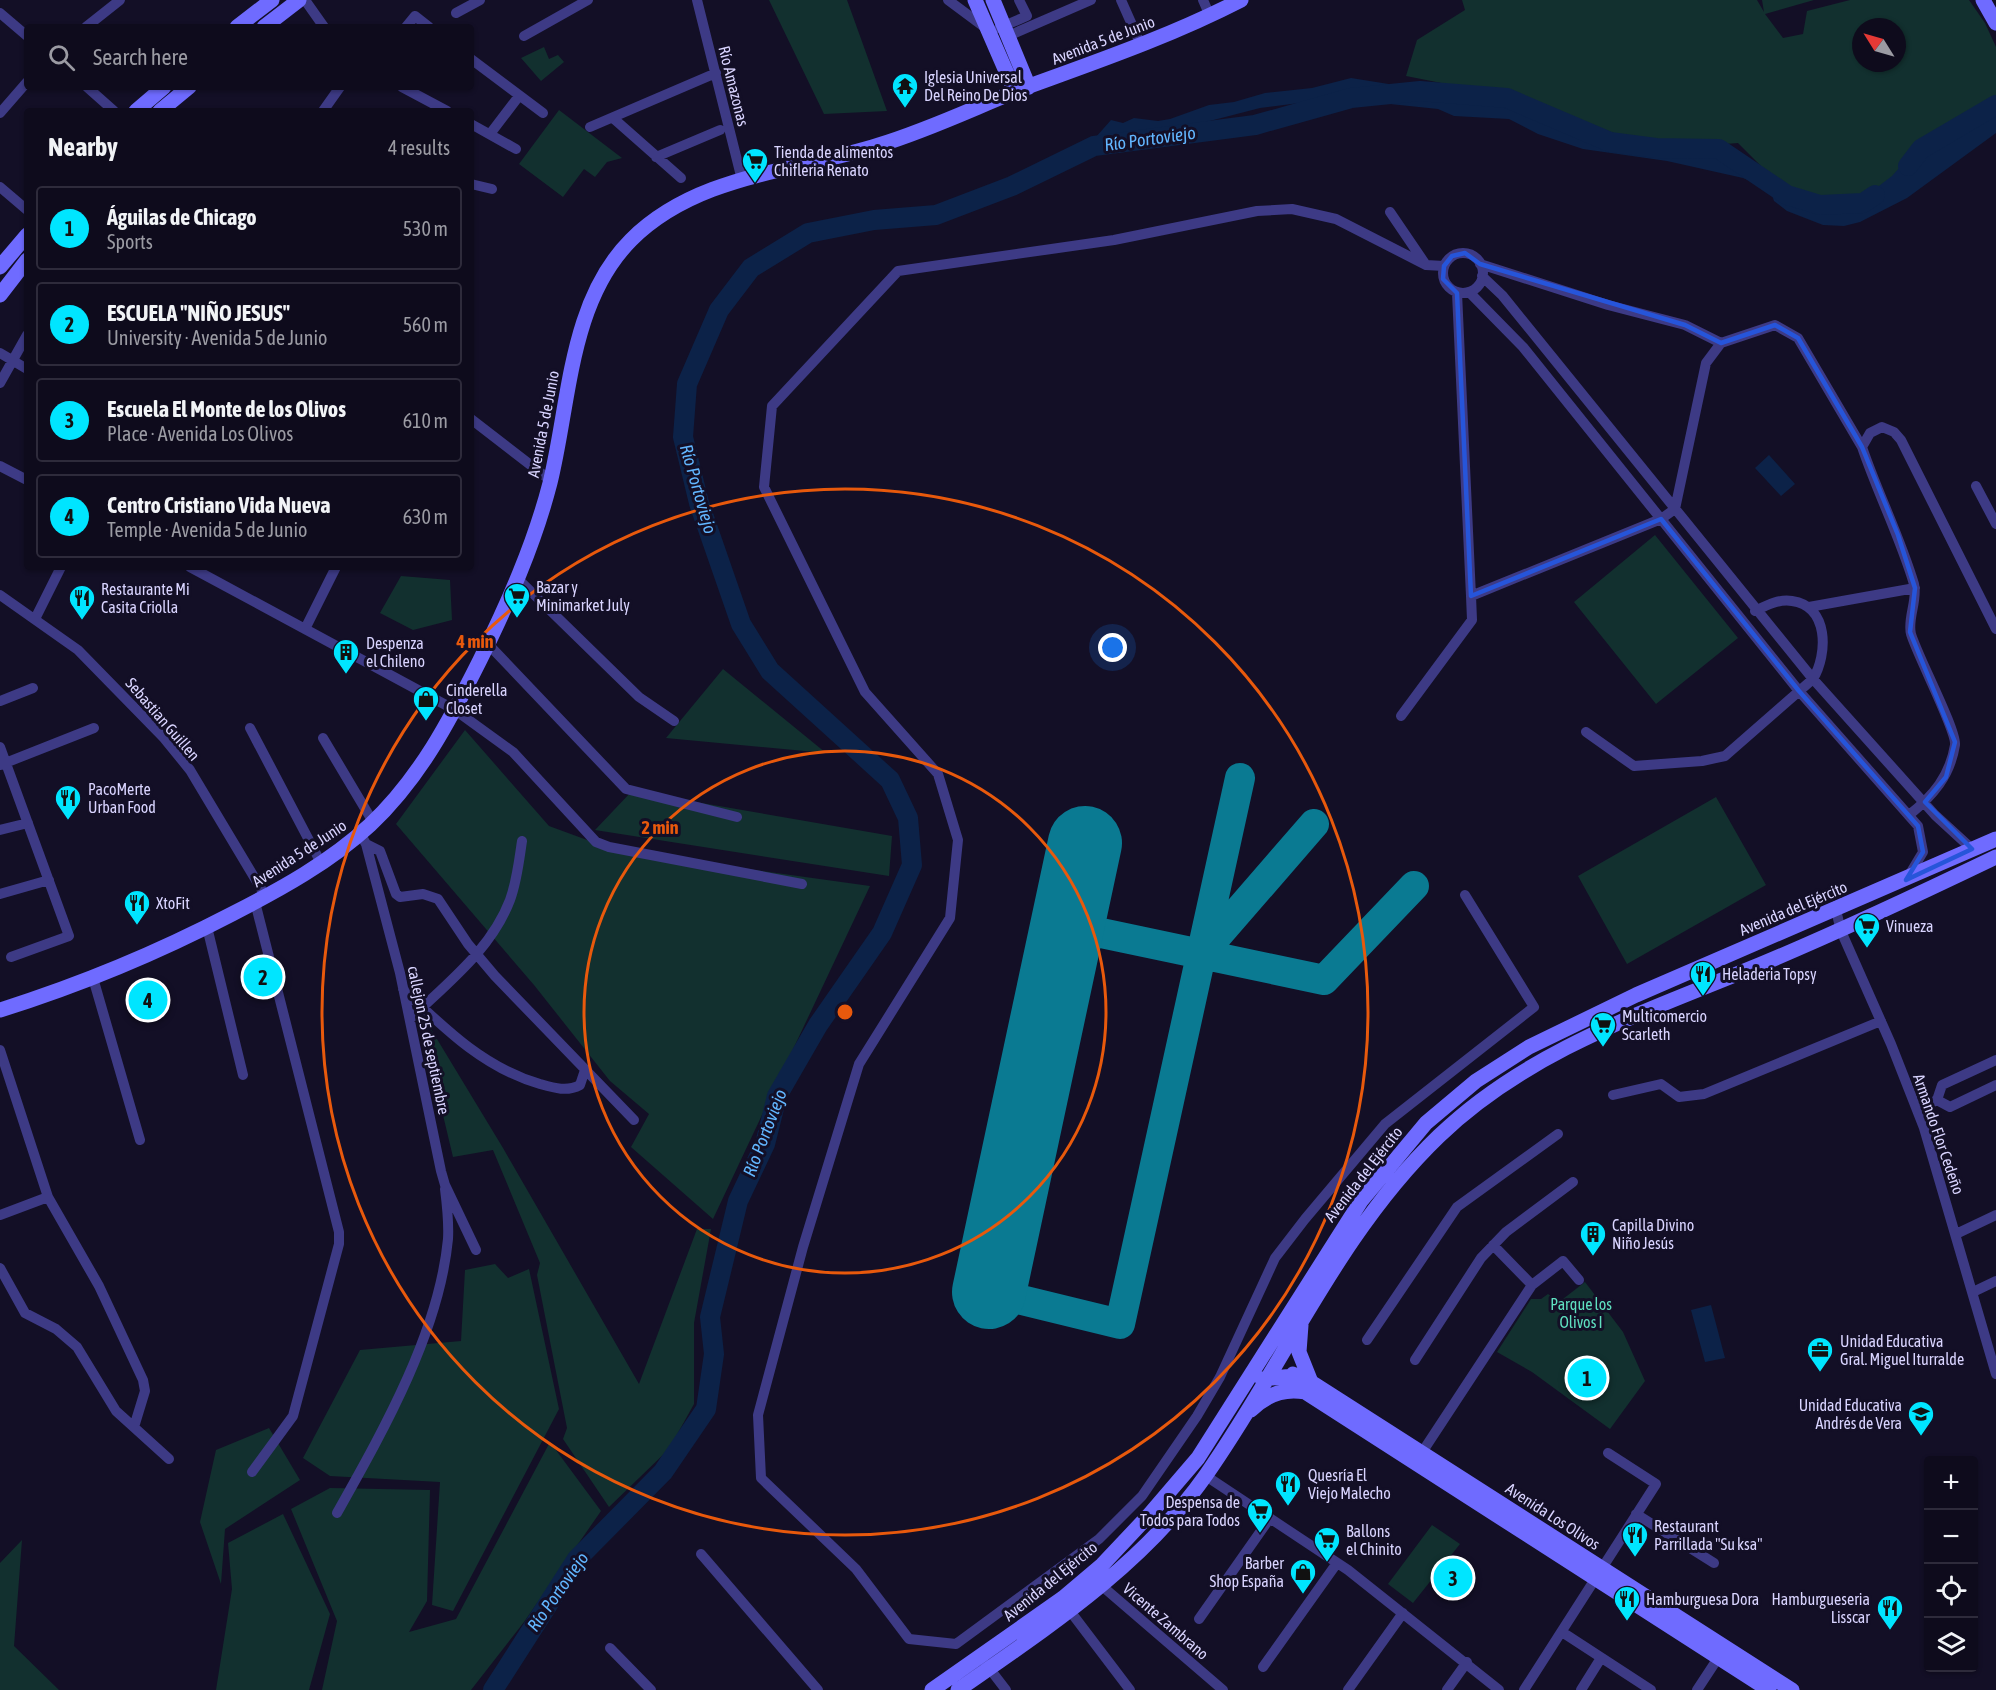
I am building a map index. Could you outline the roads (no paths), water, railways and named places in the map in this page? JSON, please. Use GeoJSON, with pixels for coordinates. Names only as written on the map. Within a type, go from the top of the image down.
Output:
{"type":"FeatureCollection","features":[{"type":"Feature","properties":{"kind":"main road"},"geometry":{"type":"LineString","coordinates":[[241,24],[272,0]]}},
{"type":"Feature","properties":{"kind":"main road"},"geometry":{"type":"LineString","coordinates":[[268,24],[299,0]]}},
{"type":"Feature","properties":{"kind":"main road"},"geometry":{"type":"LineString","coordinates":[[975,0],[997,31],[1022,89]]}},
{"type":"Feature","properties":{"kind":"main road"},"geometry":{"type":"LineString","coordinates":[[993,0],[997,31]]}},
{"type":"Feature","properties":{"kind":"main road","name":"Avenida 5 de Junio"},"geometry":{"type":"LineString","coordinates":[[0,1010],[93,978],[207,927],[260,900],[363,839],[373,822],[424,763],[455,710],[488,644],[533,540],[550,480],[584,320],[610,266],[628,243],[660,215],[684,200],[742,180],[879,145],[1141,45],[1210,16],[1241,0]]}},
{"type":"Feature","properties":{"kind":"main road"},"geometry":{"type":"LineString","coordinates":[[1983,0],[1996,23]]}},
{"type":"Feature","properties":{"kind":"main road"},"geometry":{"type":"LineString","coordinates":[[140,108],[160,90]]}},
{"type":"Feature","properties":{"kind":"main road"},"geometry":{"type":"LineString","coordinates":[[164,108],[185,90]]}},
{"type":"Feature","properties":{"kind":"main road"},"geometry":{"type":"LineString","coordinates":[[0,267],[24,239]]}},
{"type":"Feature","properties":{"kind":"main road"},"geometry":{"type":"LineString","coordinates":[[0,295],[24,264]]}},
{"type":"Feature","properties":{"kind":"main road","name":"Avenida del Ejército"},"geometry":{"type":"LineString","coordinates":[[1295,1317],[1354,1211],[1388,1165],[1426,1123],[1476,1081],[1529,1047],[1636,994],[1906,880],[1972,849],[1995,842]]}},
{"type":"Feature","properties":{"kind":"main road","name":"Avenida del Ejército"},"geometry":{"type":"LineString","coordinates":[[958,1690],[984,1663],[1094,1572],[1150,1514],[1198,1458],[1243,1388],[1372,1211],[1408,1167],[1440,1134],[1484,1098],[1533,1065],[1593,1034],[1841,931],[1996,858]]}},
{"type":"Feature","properties":{"kind":"main road"},"geometry":{"type":"LineString","coordinates":[[1283,1351],[1295,1317]]}},
{"type":"Feature","properties":{"kind":"main road"},"geometry":{"type":"LineString","coordinates":[[1241,1420],[1260,1401],[1274,1393],[1308,1387],[1299,1352],[1295,1317]]}},
{"type":"Feature","properties":{"kind":"main road","name":"Avenida del Ejército"},"geometry":{"type":"LineString","coordinates":[[932,1690],[984,1663],[1069,1613],[1102,1586],[1161,1530],[1206,1476],[1283,1351]]}},
{"type":"Feature","properties":{"kind":"main road","name":"Avenida Los Olivos"},"geometry":{"type":"LineString","coordinates":[[1283,1351],[1294,1376],[1308,1387],[1599,1574],[1792,1690]]}},
{"type":"Feature","properties":{"kind":"main road"},"geometry":{"type":"LineString","coordinates":[[1243,1388],[1267,1377],[1294,1376]]}},
{"type":"Feature","properties":{"kind":"main road","name":"Avenida Los Olivos"},"geometry":{"type":"LineString","coordinates":[[1599,1574],[1718,1658],[1769,1690]]}},
{"type":"Feature","properties":{"kind":"street"},"geometry":{"type":"LineString","coordinates":[[90,24],[120,0]]}},
{"type":"Feature","properties":{"kind":"street"},"geometry":{"type":"LineString","coordinates":[[305,0],[322,24]]}},
{"type":"Feature","properties":{"kind":"street"},"geometry":{"type":"LineString","coordinates":[[456,13],[480,0]]}},
{"type":"Feature","properties":{"kind":"street"},"geometry":{"type":"LineString","coordinates":[[524,36],[588,0]]}},
{"type":"Feature","properties":{"kind":"street","name":"Río Amazonas"},"geometry":{"type":"LineString","coordinates":[[697,0],[742,180]]}},
{"type":"Feature","properties":{"kind":"street"},"geometry":{"type":"LineString","coordinates":[[948,0],[997,31]]}},
{"type":"Feature","properties":{"kind":"street"},"geometry":{"type":"LineString","coordinates":[[997,31],[1027,16],[1019,0]]}},
{"type":"Feature","properties":{"kind":"street"},"geometry":{"type":"LineString","coordinates":[[997,31],[1091,0]]}},
{"type":"Feature","properties":{"kind":"street"},"geometry":{"type":"LineString","coordinates":[[1121,0],[1141,45]]}},
{"type":"Feature","properties":{"kind":"street"},"geometry":{"type":"LineString","coordinates":[[1203,0],[1210,16]]}},
{"type":"Feature","properties":{"kind":"street"},"geometry":{"type":"LineString","coordinates":[[0,13],[24,33]]}},
{"type":"Feature","properties":{"kind":"street"},"geometry":{"type":"LineString","coordinates":[[408,24],[415,16],[425,24]]}},
{"type":"Feature","properties":{"kind":"street"},"geometry":{"type":"LineString","coordinates":[[474,61],[543,113]]}},
{"type":"Feature","properties":{"kind":"street"},"geometry":{"type":"LineString","coordinates":[[590,127],[716,73]]}},
{"type":"Feature","properties":{"kind":"street"},"geometry":{"type":"LineString","coordinates":[[0,113],[24,85]]}},
{"type":"Feature","properties":{"kind":"street"},"geometry":{"type":"LineString","coordinates":[[90,90],[111,108]]}},
{"type":"Feature","properties":{"kind":"street"},"geometry":{"type":"LineString","coordinates":[[325,108],[338,90]]}},
{"type":"Feature","properties":{"kind":"street"},"geometry":{"type":"LineString","coordinates":[[408,90],[441,108]]}},
{"type":"Feature","properties":{"kind":"street"},"geometry":{"type":"LineString","coordinates":[[490,134],[519,96]]}},
{"type":"Feature","properties":{"kind":"street"},"geometry":{"type":"LineString","coordinates":[[613,118],[681,178]]}},
{"type":"Feature","properties":{"kind":"street"},"geometry":{"type":"LineString","coordinates":[[474,126],[516,149]]}},
{"type":"Feature","properties":{"kind":"street"},"geometry":{"type":"LineString","coordinates":[[657,157],[720,130]]}},
{"type":"Feature","properties":{"kind":"street"},"geometry":{"type":"LineString","coordinates":[[474,185],[492,189]]}},
{"type":"Feature","properties":{"kind":"street"},"geometry":{"type":"LineString","coordinates":[[0,187],[24,207]]}},
{"type":"Feature","properties":{"kind":"street"},"geometry":{"type":"LineString","coordinates":[[1444,266],[1426,264],[1336,219],[1292,209],[1257,211],[1114,240],[898,271],[772,406],[764,487],[865,692],[938,774],[958,840],[950,918],[859,1064],[803,1247],[758,1415],[761,1478],[856,1569],[909,1639],[956,1644],[1099,1539],[1142,1496],[1221,1377],[1275,1258],[1305,1219],[1385,1124],[1534,1007],[1465,895]]}},
{"type":"Feature","properties":{"kind":"street"},"geometry":{"type":"LineString","coordinates":[[1390,212],[1426,264]]}},
{"type":"Feature","properties":{"kind":"street"},"geometry":{"type":"LineString","coordinates":[[1480,264],[1482,276],[1478,286],[1469,292],[1457,293],[1451,290],[1443,279],[1444,266],[1458,254],[1471,255],[1480,264],[1608,305],[1685,325],[1721,343]]}},
{"type":"Feature","properties":{"kind":"street"},"geometry":{"type":"LineString","coordinates":[[1482,276],[1502,295],[1755,611],[1813,679],[1925,802],[1972,849]]}},
{"type":"Feature","properties":{"kind":"street"},"geometry":{"type":"LineString","coordinates":[[1469,292],[1523,347],[1800,691],[1918,826],[1923,852],[1906,880]]}},
{"type":"Feature","properties":{"kind":"street"},"geometry":{"type":"LineString","coordinates":[[1401,716],[1472,620],[1457,293]]}},
{"type":"Feature","properties":{"kind":"street"},"geometry":{"type":"LineString","coordinates":[[1471,596],[1661,519],[1675,509],[1706,363],[1721,343],[1775,325],[1798,338],[1862,447],[1876,488],[1898,535],[1915,588],[1910,632],[1955,742],[1946,777],[1925,802],[1909,815]]}},
{"type":"Feature","properties":{"kind":"street"},"geometry":{"type":"LineString","coordinates":[[0,382],[24,340]]}},
{"type":"Feature","properties":{"kind":"street"},"geometry":{"type":"LineString","coordinates":[[0,353],[24,367]]}},
{"type":"Feature","properties":{"kind":"street"},"geometry":{"type":"LineString","coordinates":[[474,421],[550,480]]}},
{"type":"Feature","properties":{"kind":"street"},"geometry":{"type":"LineString","coordinates":[[1862,447],[1870,433],[1882,427],[1894,432],[1901,440],[1996,629]]}},
{"type":"Feature","properties":{"kind":"street"},"geometry":{"type":"LineString","coordinates":[[0,466],[24,478]]}},
{"type":"Feature","properties":{"kind":"street"},"geometry":{"type":"LineString","coordinates":[[1977,486],[1996,524]]}},
{"type":"Feature","properties":{"kind":"street"},"geometry":{"type":"LineString","coordinates":[[35,619],[60,570]]}},
{"type":"Feature","properties":{"kind":"street"},"geometry":{"type":"LineString","coordinates":[[200,570],[455,710],[513,752],[596,842],[609,847],[802,884]]}},
{"type":"Feature","properties":{"kind":"street"},"geometry":{"type":"LineString","coordinates":[[305,629],[334,570]]}},
{"type":"Feature","properties":{"kind":"street"},"geometry":{"type":"LineString","coordinates":[[518,579],[639,697],[674,721]]}},
{"type":"Feature","properties":{"kind":"street"},"geometry":{"type":"LineString","coordinates":[[1809,608],[1915,588]]}},
{"type":"Feature","properties":{"kind":"street","name":"Sebastian Guillen"},"geometry":{"type":"LineString","coordinates":[[0,595],[91,662],[183,760],[260,900],[339,1232],[339,1244],[292,1416],[252,1472]]}},
{"type":"Feature","properties":{"kind":"street"},"geometry":{"type":"LineString","coordinates":[[1586,732],[1634,766],[1702,761],[1725,756],[1813,679],[1820,668],[1823,650],[1821,625],[1809,608],[1793,601],[1778,601],[1755,611]]}},
{"type":"Feature","properties":{"kind":"street"},"geometry":{"type":"LineString","coordinates":[[488,644],[621,786],[737,817]]}},
{"type":"Feature","properties":{"kind":"street"},"geometry":{"type":"LineString","coordinates":[[0,701],[33,688]]}},
{"type":"Feature","properties":{"kind":"street"},"geometry":{"type":"LineString","coordinates":[[3,764],[94,728]]}},
{"type":"Feature","properties":{"kind":"street"},"geometry":{"type":"LineString","coordinates":[[250,728],[321,863]]}},
{"type":"Feature","properties":{"kind":"street"},"geometry":{"type":"LineString","coordinates":[[323,738],[373,822]]}},
{"type":"Feature","properties":{"kind":"street"},"geometry":{"type":"LineString","coordinates":[[0,747],[3,764],[28,823],[69,936],[11,957]]}},
{"type":"Feature","properties":{"kind":"street"},"geometry":{"type":"LineString","coordinates":[[0,830],[28,823]]}},
{"type":"Feature","properties":{"kind":"street"},"geometry":{"type":"LineString","coordinates":[[363,839],[380,850],[396,894],[400,897],[423,894],[438,899],[477,955],[634,1120]]}},
{"type":"Feature","properties":{"kind":"street","name":"callejon 25 de septiembre"},"geometry":{"type":"LineString","coordinates":[[363,839],[403,989],[445,1185],[476,1250]]}},
{"type":"Feature","properties":{"kind":"street"},"geometry":{"type":"LineString","coordinates":[[410,1019],[477,955],[510,901],[518,872],[522,841]]}},
{"type":"Feature","properties":{"kind":"street"},"geometry":{"type":"LineString","coordinates":[[0,894],[49,880]]}},
{"type":"Feature","properties":{"kind":"street","name":"Armando Flor Cedeño"},"geometry":{"type":"LineString","coordinates":[[1836,910],[1841,931],[1917,1110],[1994,1359],[1996,1374]]}},
{"type":"Feature","properties":{"kind":"street"},"geometry":{"type":"LineString","coordinates":[[207,927],[243,1075]]}},
{"type":"Feature","properties":{"kind":"street"},"geometry":{"type":"LineString","coordinates":[[93,978],[140,1140]]}},
{"type":"Feature","properties":{"kind":"street"},"geometry":{"type":"LineString","coordinates":[[403,989],[458,1040],[522,1079],[555,1088],[574,1088],[584,1079],[585,1070]]}},
{"type":"Feature","properties":{"kind":"street"},"geometry":{"type":"LineString","coordinates":[[1613,1095],[1662,1084],[1679,1097],[1704,1094],[1881,1021]]}},
{"type":"Feature","properties":{"kind":"street"},"geometry":{"type":"LineString","coordinates":[[0,1050],[48,1197],[99,1286],[143,1380],[145,1391],[134,1427]]}},
{"type":"Feature","properties":{"kind":"street"},"geometry":{"type":"LineString","coordinates":[[1917,1110],[1937,1100],[1942,1085],[1996,1060]]}},
{"type":"Feature","properties":{"kind":"street"},"geometry":{"type":"LineString","coordinates":[[1937,1100],[1950,1107],[1996,1085]]}},
{"type":"Feature","properties":{"kind":"street"},"geometry":{"type":"LineString","coordinates":[[1367,1340],[1457,1207],[1558,1134]]}},
{"type":"Feature","properties":{"kind":"street"},"geometry":{"type":"LineString","coordinates":[[1415,1360],[1481,1258],[1493,1245],[1573,1182]]}},
{"type":"Feature","properties":{"kind":"street"},"geometry":{"type":"LineString","coordinates":[[337,1513],[397,1399],[431,1317],[440,1285],[448,1240],[445,1185]]}},
{"type":"Feature","properties":{"kind":"street"},"geometry":{"type":"LineString","coordinates":[[0,1215],[48,1197]]}},
{"type":"Feature","properties":{"kind":"street"},"geometry":{"type":"LineString","coordinates":[[1956,1234],[1996,1215]]}},
{"type":"Feature","properties":{"kind":"street"},"geometry":{"type":"LineString","coordinates":[[1493,1245],[1532,1285]]}},
{"type":"Feature","properties":{"kind":"street"},"geometry":{"type":"LineString","coordinates":[[1419,1457],[1532,1285],[1563,1261],[1579,1280]]}},
{"type":"Feature","properties":{"kind":"street"},"geometry":{"type":"LineString","coordinates":[[0,1268],[25,1313],[56,1329],[77,1347],[116,1411],[169,1460]]}},
{"type":"Feature","properties":{"kind":"street"},"geometry":{"type":"LineString","coordinates":[[1973,1292],[1996,1281]]}},
{"type":"Feature","properties":{"kind":"street"},"geometry":{"type":"LineString","coordinates":[[1524,1690],[1656,1484],[1608,1453]]}},
{"type":"Feature","properties":{"kind":"street"},"geometry":{"type":"LineString","coordinates":[[1206,1476],[1337,1563],[1467,1662],[1499,1690]]}},
{"type":"Feature","properties":{"kind":"street"},"geometry":{"type":"LineString","coordinates":[[1636,1514],[1714,1563]]}},
{"type":"Feature","properties":{"kind":"street"},"geometry":{"type":"LineString","coordinates":[[1199,1619],[1270,1518]]}},
{"type":"Feature","properties":{"kind":"street"},"geometry":{"type":"LineString","coordinates":[[701,1554],[818,1690]]}},
{"type":"Feature","properties":{"kind":"street"},"geometry":{"type":"LineString","coordinates":[[1263,1667],[1337,1563]]}},
{"type":"Feature","properties":{"kind":"street","name":"Vicente Zambrano"},"geometry":{"type":"LineString","coordinates":[[1094,1572],[1102,1586],[1223,1690]]}},
{"type":"Feature","properties":{"kind":"street"},"geometry":{"type":"LineString","coordinates":[[1063,1598],[1069,1613],[1130,1690]]}},
{"type":"Feature","properties":{"kind":"street"},"geometry":{"type":"LineString","coordinates":[[1348,1690],[1403,1613]]}},
{"type":"Feature","properties":{"kind":"street"},"geometry":{"type":"LineString","coordinates":[[1562,1632],[1644,1688]]}},
{"type":"Feature","properties":{"kind":"street"},"geometry":{"type":"LineString","coordinates":[[610,1648],[651,1690]]}},
{"type":"Feature","properties":{"kind":"street"},"geometry":{"type":"LineString","coordinates":[[1581,1690],[1601,1658]]}},
{"type":"Feature","properties":{"kind":"street"},"geometry":{"type":"LineString","coordinates":[[1697,1690],[1718,1658]]}},
{"type":"Feature","properties":{"kind":"street"},"geometry":{"type":"LineString","coordinates":[[1447,1690],[1467,1662]]}},
{"type":"Feature","properties":{"kind":"street"},"geometry":{"type":"LineString","coordinates":[[984,1663],[1006,1690]]}},
{"type":"Feature","properties":{"kind":"water"},"geometry":{"type":"Polygon","coordinates":[[[1351,78],[1401,86],[1421,95],[1515,107],[1539,118],[1554,114],[1583,133],[1636,149],[1703,158],[1715,157],[1758,171],[1790,191],[1806,208],[1822,212],[1841,208],[1863,198],[1892,176],[1916,149],[1943,144],[1996,110],[1996,133],[1907,198],[1860,222],[1844,226],[1823,225],[1787,211],[1774,201],[1771,192],[1763,186],[1743,178],[1667,161],[1583,149],[1538,134],[1509,119],[1454,116],[1438,109],[1390,104],[1352,95],[1330,94],[1307,102],[1260,108],[1171,131],[1117,139],[1101,140],[1096,137],[1111,120],[1123,123],[1134,118],[1158,121],[1170,119],[1209,105],[1234,102],[1265,93],[1312,88],[1351,78]]]}},
{"type":"Feature","properties":{"kind":"water"},"geometry":{"type":"Polygon","coordinates":[[[1769,455],[1795,484],[1781,496],[1755,468],[1769,455]]]}},
{"type":"Feature","properties":{"kind":"water"},"geometry":{"type":"Polygon","coordinates":[[[1711,1305],[1725,1358],[1705,1362],[1691,1310],[1711,1305]]]}},
{"type":"Feature","properties":{"kind":"waterway","name":"Río Portoviejo"},"geometry":{"type":"LineString","coordinates":[[493,1690],[577,1559],[663,1472],[706,1409],[714,1354],[710,1317],[738,1201],[765,1144],[777,1096],[818,1025],[882,933],[912,865],[908,818],[890,780],[770,671],[741,624],[699,503],[683,437],[687,384],[719,310],[751,268],[808,233],[874,220],[936,215],[1012,186],[1094,146],[1255,125],[1351,98],[1420,91],[1507,98],[1610,142],[1656,148],[1719,149],[1787,195],[1820,205],[1863,203],[1875,195]]}},
{"type":"Feature","properties":{"kind":"waterway","name":"Río Portoviejo"},"geometry":{"type":"LineString","coordinates":[[1908,166],[1921,149],[1996,105]]}},
{"type":"Feature","properties":{"kind":"place","name":"Iglesia Universal Del Reino De Dios"},"geometry":{"type":"Point","coordinates":[905,109]}},
{"type":"Feature","properties":{"kind":"place","name":"Tienda de alimentos Chifleria Renato"},"geometry":{"type":"Point","coordinates":[755,184]}},
{"type":"Feature","properties":{"kind":"place","name":"Bazar y Minimarket July"},"geometry":{"type":"Point","coordinates":[517,619]}},
{"type":"Feature","properties":{"kind":"place","name":"Restaurante Mi Casita Criolla"},"geometry":{"type":"Point","coordinates":[82,621]}},
{"type":"Feature","properties":{"kind":"place","name":"Despenza el Chileno"},"geometry":{"type":"Point","coordinates":[346,675]}},
{"type":"Feature","properties":{"kind":"place","name":"Cinderella Closet"},"geometry":{"type":"Point","coordinates":[426,722]}},
{"type":"Feature","properties":{"kind":"place","name":"PacoMerte Urban Food"},"geometry":{"type":"Point","coordinates":[68,821]}},
{"type":"Feature","properties":{"kind":"place","name":"XtoFit"},"geometry":{"type":"Point","coordinates":[137,926]}},
{"type":"Feature","properties":{"kind":"place","name":"Vinueza"},"geometry":{"type":"Point","coordinates":[1867,949]}},
{"type":"Feature","properties":{"kind":"place","name":"ESCUELA \"NIÑO JESUS\""},"geometry":{"type":"Point","coordinates":[263,977]}},
{"type":"Feature","properties":{"kind":"place","name":"Heladeria Topsy"},"geometry":{"type":"Point","coordinates":[1703,997]}},
{"type":"Feature","properties":{"kind":"place","name":"Centro Cristiano Vida Nueva"},"geometry":{"type":"Point","coordinates":[148,1000]}},
{"type":"Feature","properties":{"kind":"place","name":"Multicomercio Scarleth"},"geometry":{"type":"Point","coordinates":[1603,1048]}},
{"type":"Feature","properties":{"kind":"place","name":"Capilla Divino Niño Jesús"},"geometry":{"type":"Point","coordinates":[1593,1257]}},
{"type":"Feature","properties":{"kind":"place","name":"Unidad Educativa Gral. Miguel Iturralde"},"geometry":{"type":"Point","coordinates":[1820,1373]}},
{"type":"Feature","properties":{"kind":"place","name":"Águilas de Chicago"},"geometry":{"type":"Point","coordinates":[1587,1378]}},
{"type":"Feature","properties":{"kind":"place","name":"Unidad Educativa Andrés de Vera"},"geometry":{"type":"Point","coordinates":[1921,1437]}},
{"type":"Feature","properties":{"kind":"place","name":"Quesría El Viejo Malecho"},"geometry":{"type":"Point","coordinates":[1288,1507]}},
{"type":"Feature","properties":{"kind":"place","name":"Despensa de Todos para Todos"},"geometry":{"type":"Point","coordinates":[1260,1534]}},
{"type":"Feature","properties":{"kind":"place","name":"Restaurant Parrillada \"Su ksa\""},"geometry":{"type":"Point","coordinates":[1635,1558]}},
{"type":"Feature","properties":{"kind":"place","name":"Ballons el Chinito"},"geometry":{"type":"Point","coordinates":[1327,1563]}},
{"type":"Feature","properties":{"kind":"place","name":"Escuela El Monte de los Olivos"},"geometry":{"type":"Point","coordinates":[1453,1578]}},
{"type":"Feature","properties":{"kind":"place","name":"Barber Shop España"},"geometry":{"type":"Point","coordinates":[1303,1595]}},
{"type":"Feature","properties":{"kind":"place","name":"Hamburguesa Dora"},"geometry":{"type":"Point","coordinates":[1627,1622]}},
{"type":"Feature","properties":{"kind":"place","name":"Hamburgueseria Lisscar"},"geometry":{"type":"Point","coordinates":[1890,1631]}},
{"type":"Feature","properties":{"kind":"park label","name":"Parque los Olivos I"},"geometry":{"type":"Point","coordinates":[1581,1313]}}]}
